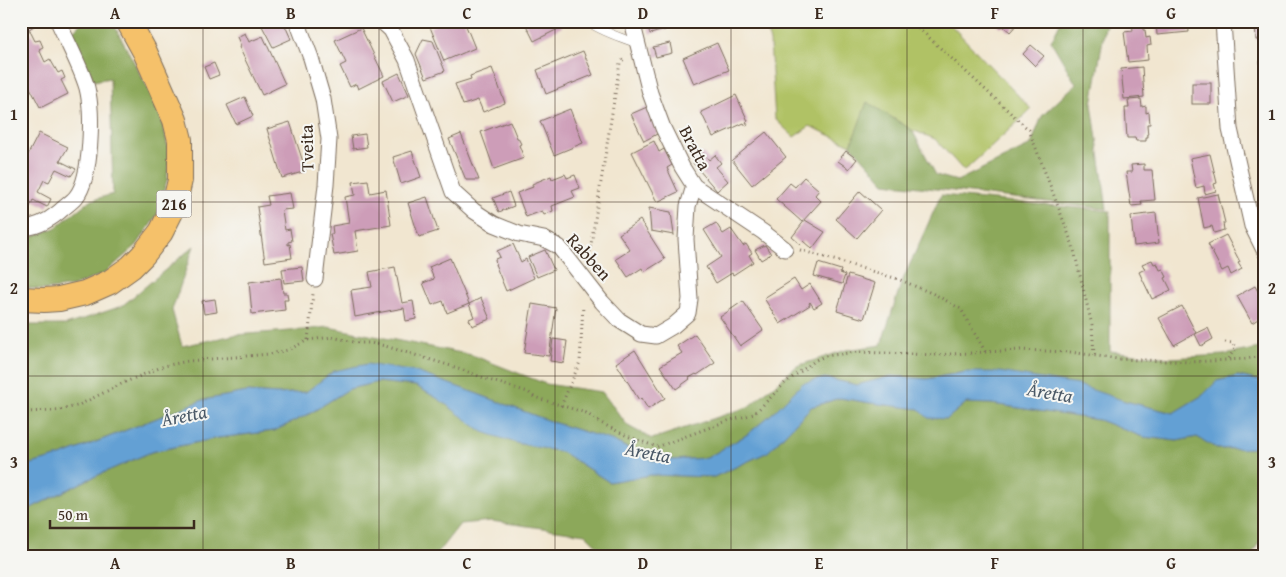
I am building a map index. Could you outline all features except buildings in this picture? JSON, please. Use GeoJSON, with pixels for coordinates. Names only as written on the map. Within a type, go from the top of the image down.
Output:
{"type":"FeatureCollection","features":[{"type":"Feature","properties":{"kind":"main road","name":"216"},"geometry":{"type":"LineString","coordinates":[[21,299],[58,299],[85,292],[110,282],[144,256],[161,232],[174,206],[180,180],[180,140],[175,120],[145,52],[128,21]]}},
{"type":"Feature","properties":{"kind":"street"},"geometry":{"type":"LineString","coordinates":[[21,228],[30,228],[50,219],[76,197],[83,185],[87,165],[90,137],[89,104],[86,87],[58,21]]}},
{"type":"Feature","properties":{"kind":"street","name":"Tveita"},"geometry":{"type":"LineString","coordinates":[[297,21],[311,58],[323,99],[328,140],[326,185],[315,279]]}},
{"type":"Feature","properties":{"kind":"street","name":"Rabben"},"geometry":{"type":"LineString","coordinates":[[381,21],[391,30],[407,60],[453,192],[494,224],[520,234],[544,239],[558,247],[602,302],[619,320],[641,334],[656,336],[673,326],[688,313],[690,299],[686,239],[688,206],[694,186]]}},
{"type":"Feature","properties":{"kind":"street","name":"Bratta"},"geometry":{"type":"LineString","coordinates":[[632,21],[650,92],[663,128],[682,167],[694,186],[788,248]]}},
{"type":"Feature","properties":{"kind":"street"},"geometry":{"type":"LineString","coordinates":[[1223,21],[1230,129],[1252,226],[1265,252]]}},
{"type":"Feature","properties":{"kind":"lane"},"geometry":{"type":"LineString","coordinates":[[587,21],[592,25],[637,44]]}},
{"type":"Feature","properties":{"kind":"path"},"geometry":{"type":"LineString","coordinates":[[911,21],[1029,130],[1073,246],[1092,325],[1094,356]]}},
{"type":"Feature","properties":{"kind":"path"},"geometry":{"type":"LineString","coordinates":[[561,406],[580,362],[585,279],[620,63],[637,44]]}},
{"type":"Feature","properties":{"kind":"path"},"geometry":{"type":"LineString","coordinates":[[788,248],[898,279],[936,295],[962,309],[986,353]]}},
{"type":"Feature","properties":{"kind":"path"},"geometry":{"type":"LineString","coordinates":[[308,340],[315,279]]}},
{"type":"Feature","properties":{"kind":"path"},"geometry":{"type":"LineString","coordinates":[[21,412],[55,410],[77,406],[123,383],[164,366],[188,361],[270,354],[288,350],[308,340],[332,336],[359,343],[386,346],[458,368],[528,392],[534,397],[586,413],[627,436],[657,447],[727,421],[754,414],[786,382],[816,360],[825,356],[857,352],[935,355],[1020,350],[1070,352],[1118,359],[1192,362],[1265,356]]}},
{"type":"Feature","properties":{"kind":"path"},"geometry":{"type":"LineString","coordinates":[[1225,342],[1233,343],[1235,349],[1227,360]]}},
{"type":"Feature","properties":{"kind":"green space"},"geometry":{"type":"Polygon","coordinates":[[[83,21],[112,21],[152,96],[164,127],[169,155],[167,180],[157,215],[137,245],[105,273],[74,286],[44,290],[21,287],[21,241],[55,228],[89,201],[113,194],[110,78],[94,81],[70,34],[83,21]]]}},
{"type":"Feature","properties":{"kind":"green space"},"geometry":{"type":"Polygon","coordinates":[[[762,21],[947,21],[1031,109],[964,171],[935,139],[912,130],[868,103],[851,145],[810,126],[794,137],[775,119],[770,41],[762,21]]]}},
{"type":"Feature","properties":{"kind":"green space"},"geometry":{"type":"Polygon","coordinates":[[[1061,21],[1113,21],[1105,27],[1092,104],[1107,209],[885,183],[851,145],[867,102],[912,130],[936,175],[957,181],[1031,145],[1042,116],[1076,84],[1051,41],[1061,21]]]}},
{"type":"Feature","properties":{"kind":"green space"},"geometry":{"type":"Polygon","coordinates":[[[941,195],[1110,211],[1110,351],[1170,358],[1223,355],[1265,347],[1265,382],[1238,376],[1217,381],[1203,395],[1173,413],[1125,401],[965,372],[927,379],[892,376],[857,385],[825,378],[775,411],[748,434],[707,458],[654,461],[611,440],[552,422],[416,372],[334,371],[306,392],[278,394],[247,392],[203,400],[63,455],[21,467],[21,325],[66,325],[122,306],[194,246],[172,310],[182,346],[234,335],[328,327],[472,355],[546,384],[602,392],[628,426],[652,439],[748,407],[797,366],[846,350],[881,345],[901,284],[941,195]]]}},
{"type":"Feature","properties":{"kind":"green space"},"geometry":{"type":"Polygon","coordinates":[[[378,382],[416,386],[516,443],[562,452],[609,482],[651,475],[714,477],[768,452],[811,407],[840,398],[920,409],[947,419],[966,403],[992,404],[1099,420],[1143,437],[1177,441],[1197,437],[1218,449],[1260,448],[1265,444],[1265,532],[1251,556],[1155,556],[1143,552],[1129,556],[608,556],[585,534],[491,521],[460,524],[435,556],[21,556],[21,513],[87,480],[151,452],[218,438],[274,431],[309,414],[349,389],[378,382]]]}},
{"type":"Feature","properties":{"kind":"water","name":"Åretta"},"geometry":{"type":"Polygon","coordinates":[[[367,364],[416,372],[552,422],[611,440],[654,461],[707,458],[748,434],[803,383],[825,378],[857,385],[892,376],[927,379],[965,372],[1000,372],[1078,385],[1125,401],[1173,413],[1203,395],[1217,381],[1238,376],[1265,382],[1265,444],[1260,448],[1218,449],[1197,437],[1177,441],[1143,437],[1099,420],[992,404],[966,403],[947,419],[928,418],[919,409],[840,398],[811,407],[768,452],[714,477],[651,475],[609,482],[562,452],[516,443],[483,432],[440,400],[416,386],[378,382],[349,389],[309,414],[274,431],[218,438],[151,452],[87,480],[21,513],[21,467],[63,455],[203,400],[247,392],[278,394],[306,392],[334,371],[367,364]]]}}]}
